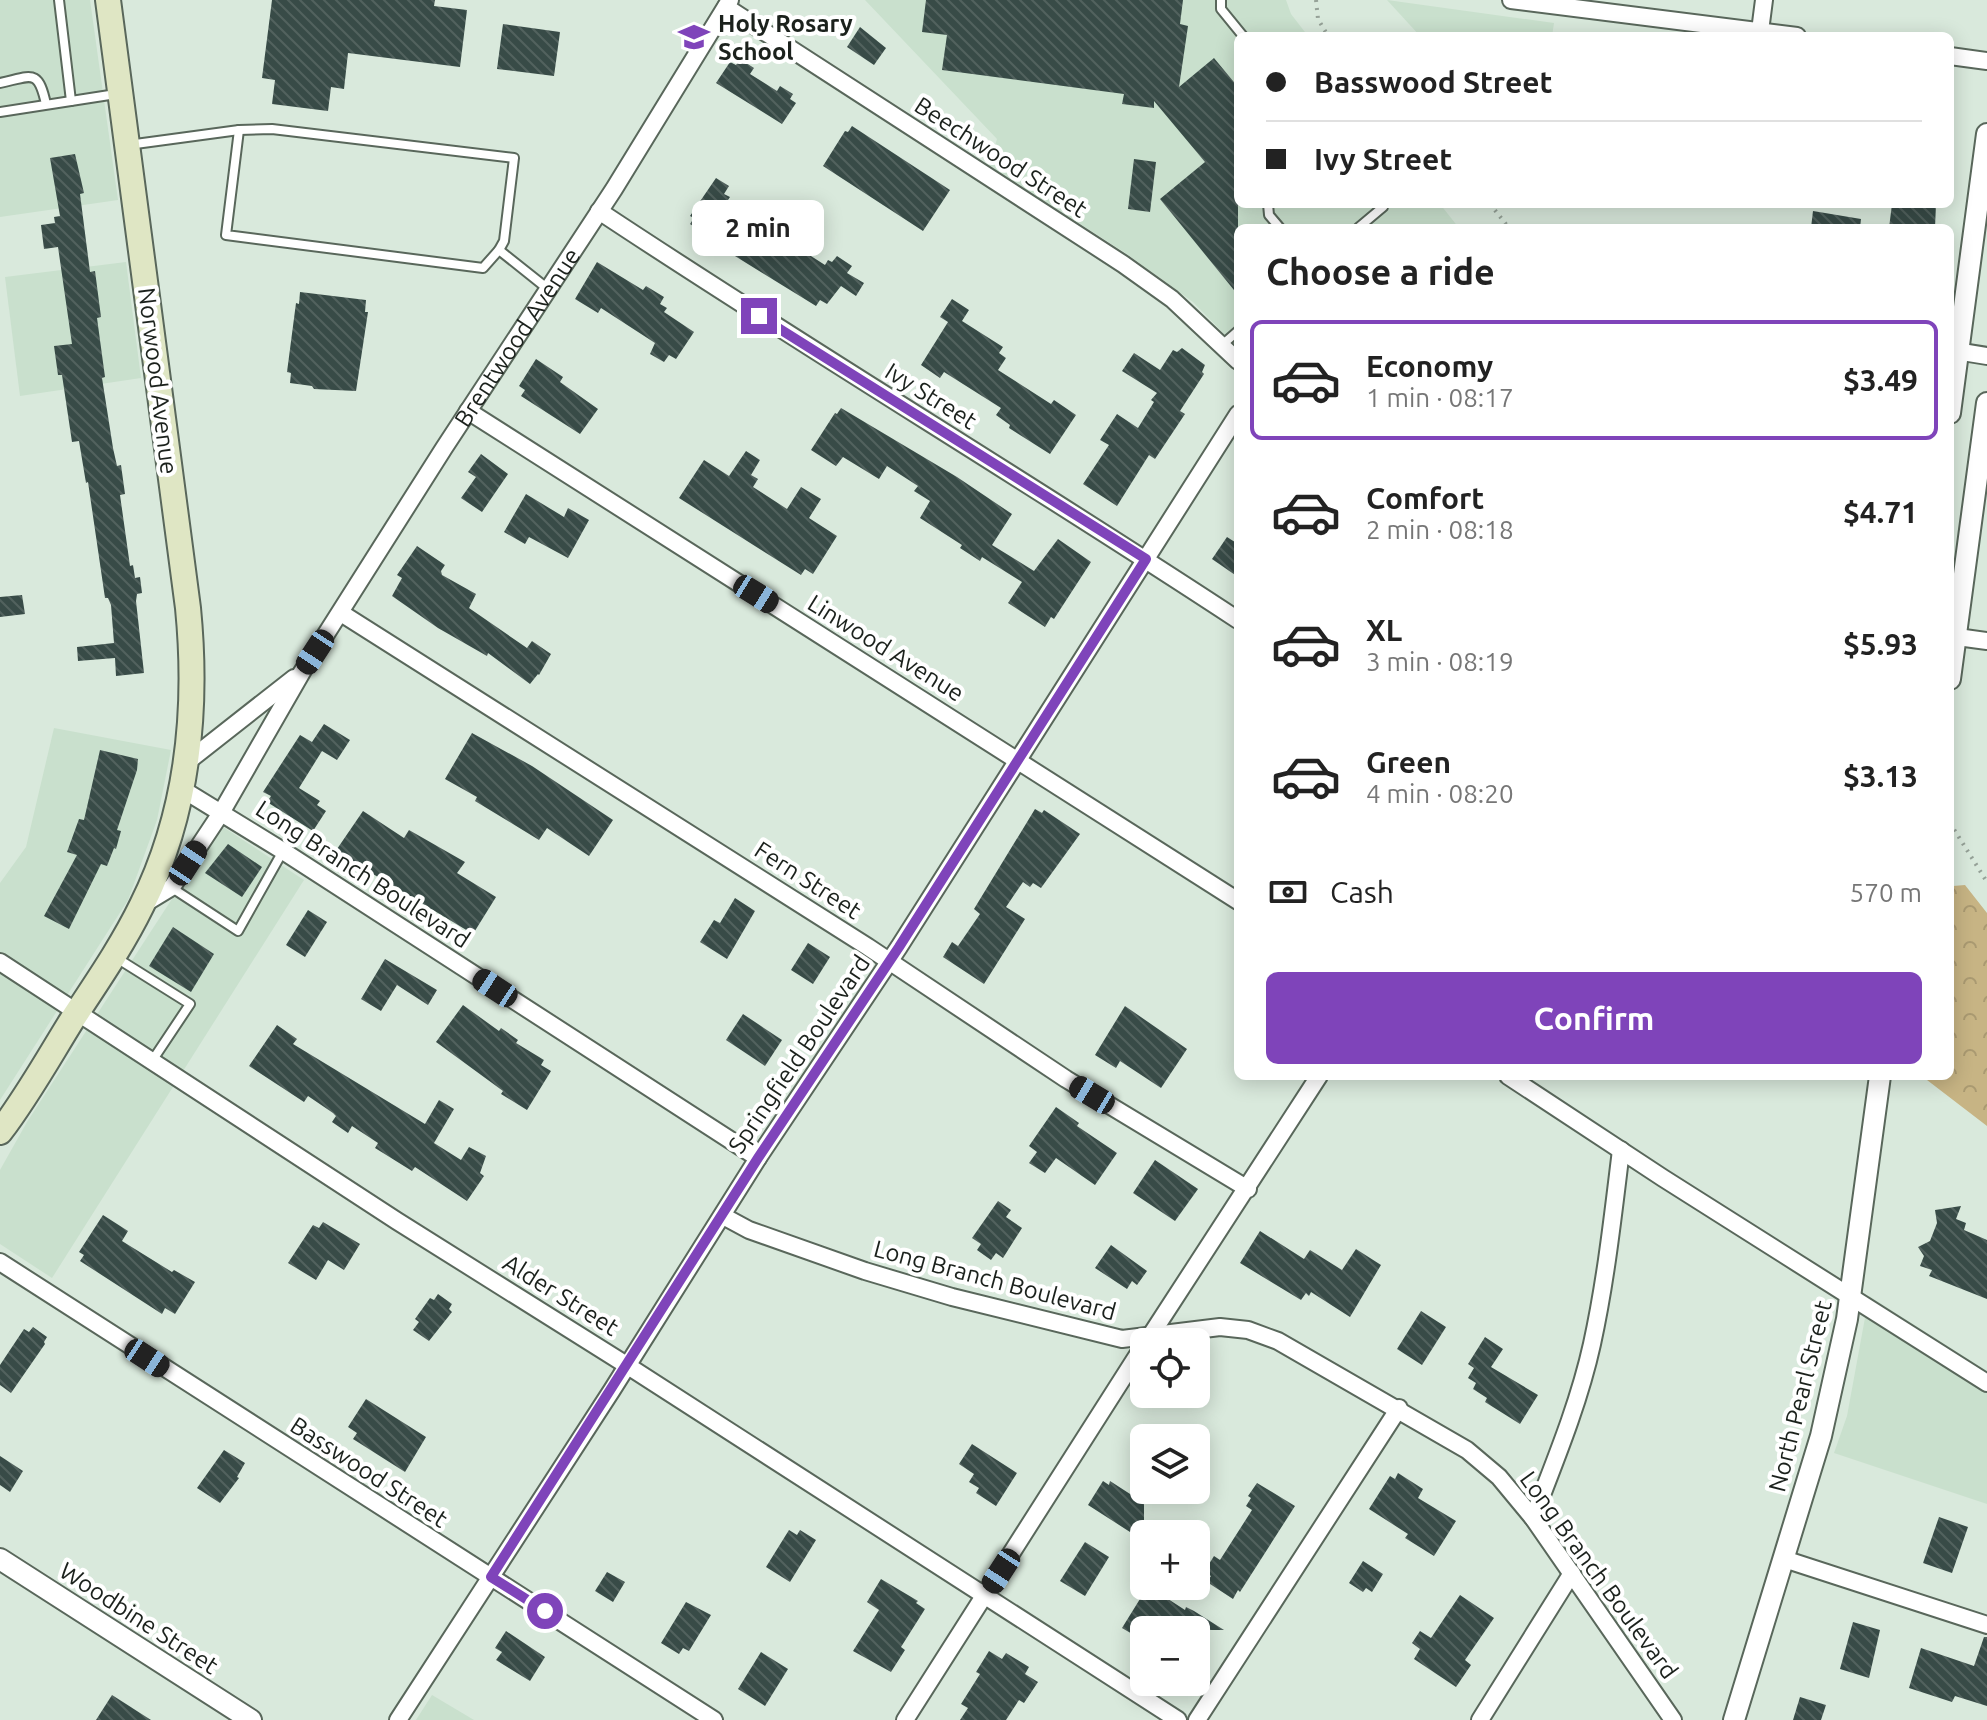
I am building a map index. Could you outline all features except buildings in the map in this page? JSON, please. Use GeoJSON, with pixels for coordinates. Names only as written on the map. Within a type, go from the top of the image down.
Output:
{"type":"FeatureCollection","features":[{"type":"Feature","properties":{"kind":"main road","name":"Norwood Avenue"},"geometry":{"type":"LineString","coordinates":[[108,0],[190,634],[193,683],[187,762]]}},
{"type":"Feature","properties":{"kind":"main road","name":"Brentwood Avenue"},"geometry":{"type":"LineString","coordinates":[[1,1133],[115,956],[142,905],[163,884],[187,762]]}},
{"type":"Feature","properties":{"kind":"street"},"geometry":{"type":"LineString","coordinates":[[1511,0],[1767,32]]}},
{"type":"Feature","properties":{"kind":"street"},"geometry":{"type":"LineString","coordinates":[[1760,31],[1764,0]]}},
{"type":"Feature","properties":{"kind":"street","name":"Brentwood Avenue"},"geometry":{"type":"LineString","coordinates":[[163,884],[221,813],[302,672],[599,211],[728,4]]}},
{"type":"Feature","properties":{"kind":"street","name":"Beechwood Street"},"geometry":{"type":"LineString","coordinates":[[728,4],[1123,264],[1172,299],[1234,357]]}},
{"type":"Feature","properties":{"kind":"street"},"geometry":{"type":"LineString","coordinates":[[1954,57],[1987,61]]}},
{"type":"Feature","properties":{"kind":"street"},"geometry":{"type":"LineString","coordinates":[[1987,134],[1954,351],[1987,356]]}},
{"type":"Feature","properties":{"kind":"street","name":"Ivy Street"},"geometry":{"type":"LineString","coordinates":[[599,211],[1234,617]]}},
{"type":"Feature","properties":{"kind":"street"},"geometry":{"type":"LineString","coordinates":[[1954,629],[1987,403]]}},
{"type":"Feature","properties":{"kind":"street","name":"Linwood Avenue"},"geometry":{"type":"LineString","coordinates":[[468,411],[1234,898]]}},
{"type":"Feature","properties":{"kind":"street","name":"Springfield Boulevard"},"geometry":{"type":"LineString","coordinates":[[398,1720],[628,1366],[758,1158],[890,961],[1234,420]]}},
{"type":"Feature","properties":{"kind":"street","name":"Fern Street"},"geometry":{"type":"LineString","coordinates":[[341,613],[890,961],[1066,1079],[1248,1189]]}},
{"type":"Feature","properties":{"kind":"street"},"geometry":{"type":"LineString","coordinates":[[1954,636],[1987,641]]}},
{"type":"Feature","properties":{"kind":"street","name":"Brentwood Avenue"},"geometry":{"type":"LineString","coordinates":[[187,762],[302,672]]}},
{"type":"Feature","properties":{"kind":"street","name":"Long Branch Boulevard"},"geometry":{"type":"LineString","coordinates":[[182,789],[758,1158]]}},
{"type":"Feature","properties":{"kind":"street","name":"Alder Street"},"geometry":{"type":"LineString","coordinates":[[0,962],[397,1221],[1178,1720]]}},
{"type":"Feature","properties":{"kind":"street"},"geometry":{"type":"LineString","coordinates":[[1155,1328],[1316,1080]]}},
{"type":"Feature","properties":{"kind":"street"},"geometry":{"type":"LineString","coordinates":[[1514,1080],[1987,1383]]}},
{"type":"Feature","properties":{"kind":"street","name":"North Pearl Street"},"geometry":{"type":"LineString","coordinates":[[1734,1720],[1821,1436],[1851,1297],[1879,1080]]}},
{"type":"Feature","properties":{"kind":"street"},"geometry":{"type":"LineString","coordinates":[[1533,1518],[1563,1440],[1592,1347],[1621,1150]]}},
{"type":"Feature","properties":{"kind":"street","name":"Long Branch Boulevard"},"geometry":{"type":"LineString","coordinates":[[723,1216],[749,1230],[952,1297],[1130,1340]]}},
{"type":"Feature","properties":{"kind":"street","name":"Basswood Street"},"geometry":{"type":"LineString","coordinates":[[0,1262],[714,1720]]}},
{"type":"Feature","properties":{"kind":"street","name":"Long Branch Boulevard"},"geometry":{"type":"LineString","coordinates":[[1210,1329],[1248,1330],[1278,1341],[1399,1408],[1467,1450],[1499,1477],[1533,1518],[1673,1720]]}},
{"type":"Feature","properties":{"kind":"street"},"geometry":{"type":"LineString","coordinates":[[905,1720],[1130,1367]]}},
{"type":"Feature","properties":{"kind":"street"},"geometry":{"type":"LineString","coordinates":[[1197,1720],[1399,1408]]}},
{"type":"Feature","properties":{"kind":"street","name":"Woodbine Street"},"geometry":{"type":"LineString","coordinates":[[0,1559],[251,1720]]}},
{"type":"Feature","properties":{"kind":"street"},"geometry":{"type":"LineString","coordinates":[[1784,1559],[1987,1625]]}},
{"type":"Feature","properties":{"kind":"street"},"geometry":{"type":"LineString","coordinates":[[1480,1720],[1572,1573]]}},
{"type":"Feature","properties":{"kind":"lane"},"geometry":{"type":"LineString","coordinates":[[59,0],[71,101]]}},
{"type":"Feature","properties":{"kind":"lane"},"geometry":{"type":"LineString","coordinates":[[1221,0],[1221,9],[1240,32]]}},
{"type":"Feature","properties":{"kind":"lane"},"geometry":{"type":"LineString","coordinates":[[0,83],[30,77],[37,79],[46,104]]}},
{"type":"Feature","properties":{"kind":"lane"},"geometry":{"type":"LineString","coordinates":[[0,112],[121,93]]}},
{"type":"Feature","properties":{"kind":"lane"},"geometry":{"type":"LineString","coordinates":[[127,145],[239,130],[272,129],[514,158],[504,241],[483,268],[226,235],[239,130]]}},
{"type":"Feature","properties":{"kind":"lane"},"geometry":{"type":"LineString","coordinates":[[1363,224],[1382,208]]}},
{"type":"Feature","properties":{"kind":"lane"},"geometry":{"type":"LineString","coordinates":[[499,250],[548,289]]}},
{"type":"Feature","properties":{"kind":"lane"},"geometry":{"type":"LineString","coordinates":[[1222,345],[1234,334]]}},
{"type":"Feature","properties":{"kind":"lane"},"geometry":{"type":"LineString","coordinates":[[163,884],[238,931],[283,851]]}},
{"type":"Feature","properties":{"kind":"lane"},"geometry":{"type":"LineString","coordinates":[[115,956],[190,1004],[152,1061]]}},
{"type":"Feature","properties":{"kind":"path"},"geometry":{"type":"LineString","coordinates":[[1316,0],[1318,19],[1326,32]]}},
{"type":"Feature","properties":{"kind":"path"},"geometry":{"type":"LineString","coordinates":[[1493,208],[1506,224]]}},
{"type":"Feature","properties":{"kind":"path"},"geometry":{"type":"LineString","coordinates":[[1954,829],[1987,882]]}},
{"type":"Feature","properties":{"kind":"shaded area"},"geometry":{"type":"Polygon","coordinates":[[[0,0],[90,0],[118,200],[0,217],[0,0]]]}},
{"type":"Feature","properties":{"kind":"shaded area"},"geometry":{"type":"Polygon","coordinates":[[[865,0],[1286,0],[1291,14],[1305,32],[1234,32],[1234,208],[1443,208],[1456,224],[1234,224],[1234,344],[1193,302],[1124,252],[989,166],[997,139],[865,0]]]}},
{"type":"Feature","properties":{"kind":"shaded area"},"geometry":{"type":"Polygon","coordinates":[[[1387,0],[1554,23],[1553,32],[1416,32],[1387,0]]]}},
{"type":"Feature","properties":{"kind":"shaded area"},"geometry":{"type":"Polygon","coordinates":[[[126,262],[141,378],[20,396],[5,277],[126,262]]]}},
{"type":"Feature","properties":{"kind":"shaded area"},"geometry":{"type":"Polygon","coordinates":[[[54,728],[171,750],[157,820],[128,900],[0,1100],[0,883],[26,847],[54,728]]]}},
{"type":"Feature","properties":{"kind":"shaded area"},"geometry":{"type":"Polygon","coordinates":[[[220,825],[304,880],[52,1278],[0,1244],[0,1170],[27,1122],[220,825]]]}},
{"type":"Feature","properties":{"kind":"shaded area"},"geometry":{"type":"Polygon","coordinates":[[[1869,1296],[1987,1371],[1987,1504],[1834,1453],[1847,1416],[1869,1296]]]}},
{"type":"Feature","properties":{"kind":"shaded area"},"geometry":{"type":"Polygon","coordinates":[[[432,1695],[474,1720],[416,1720],[432,1695]]]}},
{"type":"Feature","properties":{"kind":"green space"},"geometry":{"type":"Polygon","coordinates":[[[1965,885],[1987,913],[1987,1126],[1927,1080],[1954,1080],[1954,886],[1965,885]]]}},
{"type":"Feature","properties":{"kind":"place","name":"Holy Rosary School"},"geometry":{"type":"Point","coordinates":[694,37]}},
{"type":"Feature","properties":{"kind":"route"},"geometry":{"type":"LineString","coordinates":[[545,1611],[491,1577],[1146,559],[759,316]]}}]}
